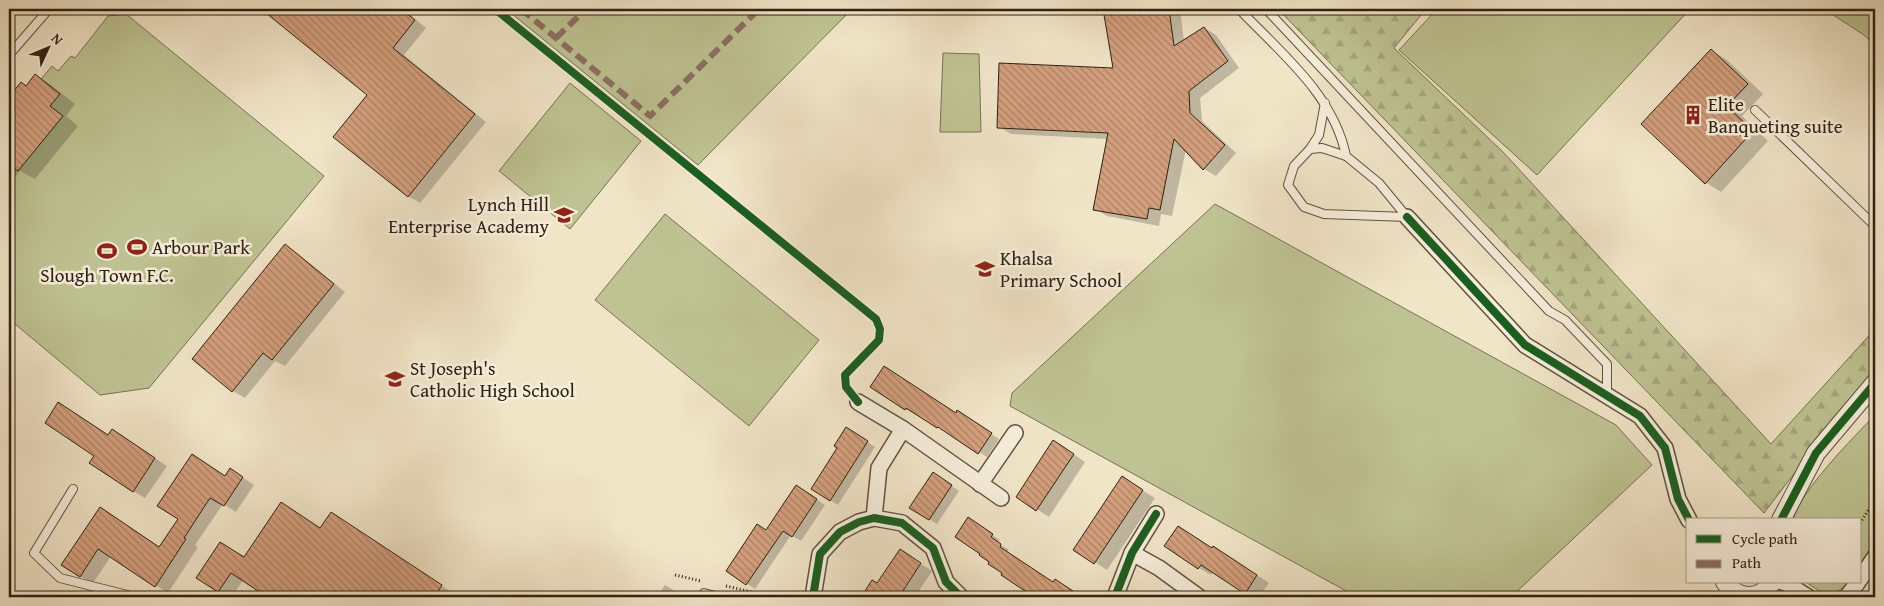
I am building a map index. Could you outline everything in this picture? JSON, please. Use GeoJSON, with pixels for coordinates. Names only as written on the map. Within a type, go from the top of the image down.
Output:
{"type":"FeatureCollection","features":[{"type":"Feature","properties":{"kind":"street"},"geometry":{"type":"LineString","coordinates":[[1407,217],[1525,345],[1640,416],[1665,448],[1678,499],[1688,518]]}},
{"type":"Feature","properties":{"kind":"street"},"geometry":{"type":"LineString","coordinates":[[1782,518],[1816,453],[1875,383]]}},
{"type":"Feature","properties":{"kind":"street"},"geometry":{"type":"LineString","coordinates":[[858,402],[903,430],[1000,498]]}},
{"type":"Feature","properties":{"kind":"street"},"geometry":{"type":"LineString","coordinates":[[874,518],[879,468],[903,430]]}},
{"type":"Feature","properties":{"kind":"street"},"geometry":{"type":"LineString","coordinates":[[980,484],[1015,433]]}},
{"type":"Feature","properties":{"kind":"street"},"geometry":{"type":"LineString","coordinates":[[1115,597],[1132,553],[1156,514]]}},
{"type":"Feature","properties":{"kind":"street"},"geometry":{"type":"LineString","coordinates":[[813,597],[820,554],[840,532],[859,522],[874,518],[902,523],[933,548],[946,582],[961,597]]}},
{"type":"Feature","properties":{"kind":"street"},"geometry":{"type":"LineString","coordinates":[[1132,553],[1159,568],[1199,597]]}},
{"type":"Feature","properties":{"kind":"street"},"geometry":{"type":"LineString","coordinates":[[1862,576],[1875,557]]}},
{"type":"Feature","properties":{"kind":"street"},"geometry":{"type":"LineString","coordinates":[[1719,597],[1723,584]]}},
{"type":"Feature","properties":{"kind":"street"},"geometry":{"type":"LineString","coordinates":[[1726,584],[1736,594],[1744,597],[1753,597],[1768,588],[1771,584]]}},
{"type":"Feature","properties":{"kind":"street"},"geometry":{"type":"LineString","coordinates":[[1788,584],[1808,597]]}},
{"type":"Feature","properties":{"kind":"street"},"geometry":{"type":"LineString","coordinates":[[1847,597],[1857,584]]}},
{"type":"Feature","properties":{"kind":"lane"},"geometry":{"type":"LineString","coordinates":[[9,55],[49,9]]}},
{"type":"Feature","properties":{"kind":"lane"},"geometry":{"type":"LineString","coordinates":[[1239,9],[1314,88],[1325,103],[1343,138],[1346,156]]}},
{"type":"Feature","properties":{"kind":"lane"},"geometry":{"type":"LineString","coordinates":[[1266,9],[1548,311],[1565,320],[1607,364],[1607,396]]}},
{"type":"Feature","properties":{"kind":"lane"},"geometry":{"type":"LineString","coordinates":[[1325,103],[1318,135],[1310,149],[1294,166],[1288,185],[1304,208],[1324,214],[1407,217]]}},
{"type":"Feature","properties":{"kind":"lane"},"geometry":{"type":"LineString","coordinates":[[1755,110],[1875,226]]}},
{"type":"Feature","properties":{"kind":"lane"},"geometry":{"type":"LineString","coordinates":[[1310,149],[1322,148],[1346,156],[1379,183],[1407,217]]}},
{"type":"Feature","properties":{"kind":"lane"},"geometry":{"type":"LineString","coordinates":[[73,489],[34,553],[60,578],[134,597]]}},
{"type":"Feature","properties":{"kind":"lane"},"geometry":{"type":"LineString","coordinates":[[701,597],[704,593],[719,597]]}},
{"type":"Feature","properties":{"kind":"path"},"geometry":{"type":"LineString","coordinates":[[1862,520],[1875,500]]}},
{"type":"Feature","properties":{"kind":"green space"},"geometry":{"type":"Polygon","coordinates":[[[506,9],[852,9],[698,165],[506,9]]]}},
{"type":"Feature","properties":{"kind":"green space"},"geometry":{"type":"Polygon","coordinates":[[[1278,9],[1426,9],[1394,48],[1504,153],[1771,444],[1875,329],[1875,368],[1764,513],[1278,9]]]}},
{"type":"Feature","properties":{"kind":"green space"},"geometry":{"type":"Polygon","coordinates":[[[1437,9],[1690,9],[1537,175],[1399,50],[1437,9]]]}},
{"type":"Feature","properties":{"kind":"green space"},"geometry":{"type":"Polygon","coordinates":[[[1824,9],[1875,9],[1875,45],[1864,35],[1824,9]]]}},
{"type":"Feature","properties":{"kind":"green space","name":"Slough Town F.C."},"geometry":{"type":"Polygon","coordinates":[[[126,14],[324,176],[149,388],[100,395],[9,319],[9,118],[52,66],[58,71],[71,56],[75,58],[108,16],[126,14]]]}},
{"type":"Feature","properties":{"kind":"green space"},"geometry":{"type":"Polygon","coordinates":[[[943,53],[979,54],[981,132],[940,132],[943,53]]]}},
{"type":"Feature","properties":{"kind":"green space"},"geometry":{"type":"Polygon","coordinates":[[[570,83],[641,141],[570,229],[499,171],[570,83]]]}},
{"type":"Feature","properties":{"kind":"green space"},"geometry":{"type":"Polygon","coordinates":[[[1215,204],[1616,425],[1652,465],[1511,597],[1357,597],[1010,406],[1012,393],[1215,204]]]}},
{"type":"Feature","properties":{"kind":"green space"},"geometry":{"type":"Polygon","coordinates":[[[665,214],[819,340],[749,426],[595,300],[665,214]]]}},
{"type":"Feature","properties":{"kind":"green space"},"geometry":{"type":"Polygon","coordinates":[[[1875,415],[1875,541],[1862,561],[1862,518],[1794,518],[1816,480],[1875,415]]]}},
{"type":"Feature","properties":{"kind":"green space"},"geometry":{"type":"Polygon","coordinates":[[[1809,584],[1846,584],[1843,588],[1832,593],[1817,590],[1809,584]]]}},
{"type":"Feature","properties":{"kind":"building"},"geometry":{"type":"Polygon","coordinates":[[[261,9],[401,9],[415,20],[393,48],[475,114],[408,197],[333,137],[367,95],[261,9]]]}},
{"type":"Feature","properties":{"kind":"building"},"geometry":{"type":"Polygon","coordinates":[[[1103,9],[1169,9],[1174,46],[1204,27],[1228,61],[1189,91],[1190,113],[1225,145],[1203,170],[1174,139],[1160,210],[1149,208],[1147,219],[1093,210],[1108,133],[997,128],[999,63],[1113,68],[1103,9]]]}},
{"type":"Feature","properties":{"kind":"building","name":"Elite Banqueting suite"},"geometry":{"type":"Polygon","coordinates":[[[1711,49],[1748,84],[1727,106],[1753,131],[1705,184],[1641,124],[1711,49]]]}},
{"type":"Feature","properties":{"kind":"building"},"geometry":{"type":"Polygon","coordinates":[[[35,74],[60,94],[50,106],[63,116],[18,171],[9,164],[9,97],[21,82],[26,86],[35,74]]]}},
{"type":"Feature","properties":{"kind":"building"},"geometry":{"type":"Polygon","coordinates":[[[285,244],[334,284],[272,360],[263,353],[232,392],[192,359],[285,244]]]}},
{"type":"Feature","properties":{"kind":"building"},"geometry":{"type":"Polygon","coordinates":[[[884,366],[956,413],[957,410],[992,433],[978,454],[938,427],[906,408],[905,410],[870,387],[884,366]]]}},
{"type":"Feature","properties":{"kind":"building"},"geometry":{"type":"Polygon","coordinates":[[[58,402],[108,435],[112,429],[155,458],[133,492],[89,463],[94,456],[45,423],[58,402]]]}},
{"type":"Feature","properties":{"kind":"building"},"geometry":{"type":"Polygon","coordinates":[[[846,427],[868,441],[830,501],[811,489],[837,448],[834,446],[846,427]]]}},
{"type":"Feature","properties":{"kind":"building"},"geometry":{"type":"Polygon","coordinates":[[[1053,440],[1074,454],[1036,511],[1016,497],[1053,440]]]}},
{"type":"Feature","properties":{"kind":"building"},"geometry":{"type":"Polygon","coordinates":[[[192,454],[225,476],[230,468],[243,477],[224,506],[210,498],[155,587],[98,549],[80,577],[61,565],[100,507],[159,547],[178,519],[157,506],[192,454]]]}},
{"type":"Feature","properties":{"kind":"building"},"geometry":{"type":"Polygon","coordinates":[[[933,472],[952,485],[929,520],[909,508],[933,472]]]}},
{"type":"Feature","properties":{"kind":"building"},"geometry":{"type":"Polygon","coordinates":[[[1122,476],[1143,490],[1094,564],[1073,550],[1122,476]]]}},
{"type":"Feature","properties":{"kind":"building"},"geometry":{"type":"Polygon","coordinates":[[[796,485],[817,499],[792,537],[783,531],[746,585],[726,571],[757,524],[766,530],[796,485]]]}},
{"type":"Feature","properties":{"kind":"building"},"geometry":{"type":"Polygon","coordinates":[[[281,502],[320,528],[331,512],[442,585],[434,597],[267,597],[231,573],[218,592],[196,578],[220,542],[244,557],[281,502]]]}},
{"type":"Feature","properties":{"kind":"building"},"geometry":{"type":"Polygon","coordinates":[[[968,517],[993,534],[991,537],[1001,544],[1000,547],[1053,582],[1055,579],[1082,597],[1034,597],[1001,575],[1002,573],[988,564],[989,562],[980,554],[955,537],[968,517]]]}},
{"type":"Feature","properties":{"kind":"building"},"geometry":{"type":"Polygon","coordinates":[[[1178,526],[1257,575],[1245,594],[1201,565],[1198,569],[1164,546],[1178,526]]]}},
{"type":"Feature","properties":{"kind":"building"},"geometry":{"type":"Polygon","coordinates":[[[900,549],[921,563],[899,597],[861,597],[872,580],[877,583],[900,549]]]}},
{"type":"Feature","properties":{"kind":"marked path"},"geometry":{"type":"LineString","coordinates":[[521,9],[650,116],[759,9]]}},
{"type":"Feature","properties":{"kind":"marked path"},"geometry":{"type":"LineString","coordinates":[[556,38],[586,9]]}},
{"type":"Feature","properties":{"kind":"cycle path"},"geometry":{"type":"LineString","coordinates":[[495,9],[876,319],[880,329],[879,340],[845,375],[846,387],[858,402]]}},
{"type":"Feature","properties":{"kind":"cycle path"},"geometry":{"type":"LineString","coordinates":[[1407,217],[1525,345],[1640,416],[1665,448],[1678,499],[1688,518]]}},
{"type":"Feature","properties":{"kind":"cycle path"},"geometry":{"type":"LineString","coordinates":[[1782,518],[1816,453],[1875,383]]}},
{"type":"Feature","properties":{"kind":"cycle path"},"geometry":{"type":"LineString","coordinates":[[1115,597],[1132,553],[1156,514]]}},
{"type":"Feature","properties":{"kind":"cycle path"},"geometry":{"type":"LineString","coordinates":[[813,597],[820,554],[840,532],[859,522],[874,518],[902,523],[933,548],[946,582],[961,597]]}},
{"type":"Feature","properties":{"kind":"place","name":"Elite Banqueting suite"},"geometry":{"type":"Point","coordinates":[1693,115]}},
{"type":"Feature","properties":{"kind":"place","name":"Lynch Hill Enterprise Academy"},"geometry":{"type":"Point","coordinates":[564,215]}},
{"type":"Feature","properties":{"kind":"place","name":"Arbour Park"},"geometry":{"type":"Point","coordinates":[137,247]}},
{"type":"Feature","properties":{"kind":"place","name":"Slough Town F.C."},"geometry":{"type":"Point","coordinates":[107,251]}},
{"type":"Feature","properties":{"kind":"place","name":"Khalsa Primary School"},"geometry":{"type":"Point","coordinates":[985,269]}},
{"type":"Feature","properties":{"kind":"place","name":"St Joseph's Catholic High School"},"geometry":{"type":"Point","coordinates":[395,379]}}]}
